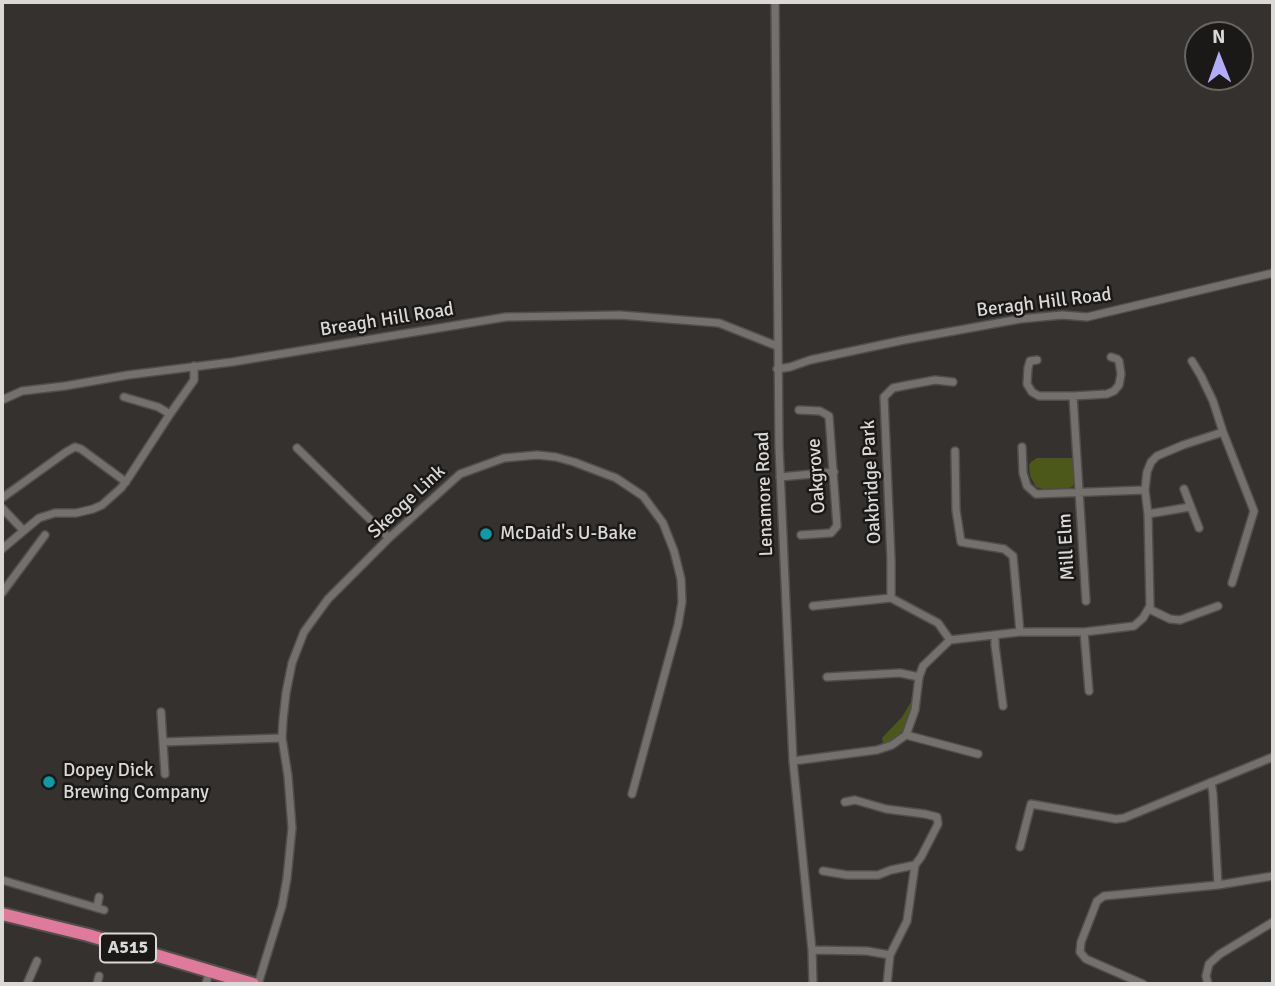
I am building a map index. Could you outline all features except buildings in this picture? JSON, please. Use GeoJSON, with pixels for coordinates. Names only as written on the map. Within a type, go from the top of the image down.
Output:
{"type":"FeatureCollection","features":[{"type":"Feature","properties":{"kind":"highway","name":"A515"},"geometry":{"type":"LineString","coordinates":[[2,914],[88,935],[207,978],[253,984]]}},
{"type":"Feature","properties":{"kind":"street","name":"Lenamore Road"},"geometry":{"type":"LineString","coordinates":[[775,2],[780,477],[793,761],[813,984]]}},
{"type":"Feature","properties":{"kind":"street","name":"Beragh Hill Road"},"geometry":{"type":"LineString","coordinates":[[777,369],[904,340],[1020,318],[1062,315],[1087,317],[1273,273]]}},
{"type":"Feature","properties":{"kind":"street","name":"Breagh Hill Road"},"geometry":{"type":"LineString","coordinates":[[2,400],[22,391],[232,362],[506,317],[620,315],[719,323],[777,346]]}},
{"type":"Feature","properties":{"kind":"street"},"geometry":{"type":"LineString","coordinates":[[1037,360],[1030,360],[1028,368],[1027,384],[1032,392],[1039,396],[1073,396],[1107,394],[1114,391],[1121,382],[1121,374],[1119,361],[1111,357]]}},
{"type":"Feature","properties":{"kind":"street"},"geometry":{"type":"LineString","coordinates":[[1192,361],[1213,401],[1254,511],[1232,583]]}},
{"type":"Feature","properties":{"kind":"street"},"geometry":{"type":"LineString","coordinates":[[2,549],[23,530],[47,515],[76,513],[102,505],[126,482],[194,380],[194,366]]}},
{"type":"Feature","properties":{"kind":"street","name":"Oakbridge Park"},"geometry":{"type":"LineString","coordinates":[[891,598],[884,397],[893,388],[908,384],[935,380],[953,382]]}},
{"type":"Feature","properties":{"kind":"street","name":"Mill Elm"},"geometry":{"type":"LineString","coordinates":[[1073,396],[1086,601]]}},
{"type":"Feature","properties":{"kind":"street"},"geometry":{"type":"LineString","coordinates":[[124,397],[158,407],[170,414]]}},
{"type":"Feature","properties":{"kind":"street","name":"Oakgrove"},"geometry":{"type":"LineString","coordinates":[[799,410],[820,411],[829,415],[837,526],[831,533],[801,535]]}},
{"type":"Feature","properties":{"kind":"street"},"geometry":{"type":"LineString","coordinates":[[793,761],[877,750],[892,745],[906,735],[915,710],[923,666],[950,640],[1020,632],[1084,632],[1135,626],[1149,609],[1148,514],[1145,490],[1151,463],[1157,456],[1183,444],[1223,432]]}},
{"type":"Feature","properties":{"kind":"street"},"geometry":{"type":"LineString","coordinates":[[2,498],[75,447],[126,482]]}},
{"type":"Feature","properties":{"kind":"street","name":"Mill Elm"},"geometry":{"type":"LineString","coordinates":[[1022,447],[1023,473],[1027,486],[1036,494],[1145,490]]}},
{"type":"Feature","properties":{"kind":"street"},"geometry":{"type":"LineString","coordinates":[[297,448],[389,538]]}},
{"type":"Feature","properties":{"kind":"street"},"geometry":{"type":"LineString","coordinates":[[955,451],[956,510],[961,542],[1004,549],[1013,555],[1020,632]]}},
{"type":"Feature","properties":{"kind":"street","name":"Skeoge Link"},"geometry":{"type":"LineString","coordinates":[[258,984],[282,906],[291,840],[288,776],[282,738],[292,663],[304,632],[328,599],[389,538],[460,474],[505,458],[537,455],[556,457],[617,478],[643,496],[663,523],[681,579],[682,603],[632,794]]}},
{"type":"Feature","properties":{"kind":"street"},"geometry":{"type":"LineString","coordinates":[[780,477],[834,472]]}},
{"type":"Feature","properties":{"kind":"street"},"geometry":{"type":"LineString","coordinates":[[1185,489],[1199,528]]}},
{"type":"Feature","properties":{"kind":"street"},"geometry":{"type":"LineString","coordinates":[[1148,514],[1190,507]]}},
{"type":"Feature","properties":{"kind":"street"},"geometry":{"type":"LineString","coordinates":[[2,508],[23,530]]}},
{"type":"Feature","properties":{"kind":"street"},"geometry":{"type":"LineString","coordinates":[[2,593],[45,535]]}},
{"type":"Feature","properties":{"kind":"street"},"geometry":{"type":"LineString","coordinates":[[813,606],[891,598],[938,623],[950,640]]}},
{"type":"Feature","properties":{"kind":"street"},"geometry":{"type":"LineString","coordinates":[[1149,609],[1170,619],[1180,620],[1218,606]]}},
{"type":"Feature","properties":{"kind":"street"},"geometry":{"type":"LineString","coordinates":[[1084,632],[1089,691]]}},
{"type":"Feature","properties":{"kind":"street"},"geometry":{"type":"LineString","coordinates":[[995,635],[1003,706]]}},
{"type":"Feature","properties":{"kind":"street"},"geometry":{"type":"LineString","coordinates":[[827,677],[900,673],[919,677]]}},
{"type":"Feature","properties":{"kind":"street"},"geometry":{"type":"LineString","coordinates":[[161,712],[165,774]]}},
{"type":"Feature","properties":{"kind":"street"},"geometry":{"type":"LineString","coordinates":[[906,735],[978,754]]}},
{"type":"Feature","properties":{"kind":"street"},"geometry":{"type":"LineString","coordinates":[[163,742],[282,738]]}},
{"type":"Feature","properties":{"kind":"street"},"geometry":{"type":"LineString","coordinates":[[1020,848],[1031,804],[1115,819],[1124,818],[1273,757]]}},
{"type":"Feature","properties":{"kind":"street"},"geometry":{"type":"LineString","coordinates":[[1211,782],[1218,885]]}},
{"type":"Feature","properties":{"kind":"street"},"geometry":{"type":"LineString","coordinates":[[845,802],[855,800],[937,817],[938,824],[915,865],[907,921],[890,955],[887,984]]}},
{"type":"Feature","properties":{"kind":"street"},"geometry":{"type":"LineString","coordinates":[[823,871],[847,876],[878,875],[915,865]]}},
{"type":"Feature","properties":{"kind":"street"},"geometry":{"type":"LineString","coordinates":[[1143,984],[1086,959],[1080,952],[1081,942],[1097,901],[1104,896],[1218,885],[1273,876]]}},
{"type":"Feature","properties":{"kind":"street"},"geometry":{"type":"LineString","coordinates":[[2,880],[100,909],[99,897]]}},
{"type":"Feature","properties":{"kind":"street"},"geometry":{"type":"LineString","coordinates":[[1208,984],[1206,976],[1209,964],[1220,954],[1273,922]]}},
{"type":"Feature","properties":{"kind":"street"},"geometry":{"type":"LineString","coordinates":[[812,950],[867,951],[890,955]]}},
{"type":"Feature","properties":{"kind":"street"},"geometry":{"type":"LineString","coordinates":[[27,984],[37,961]]}},
{"type":"Feature","properties":{"kind":"green space"},"geometry":{"type":"Polygon","coordinates":[[[1037,458],[1073,458],[1073,486],[1043,489],[1036,487],[1030,476],[1029,465],[1037,458]]]}},
{"type":"Feature","properties":{"kind":"green space"},"geometry":{"type":"Polygon","coordinates":[[[911,702],[911,715],[905,729],[883,744],[882,738],[902,717],[911,702]]]}},
{"type":"Feature","properties":{"kind":"place","name":"McDaid's U-Bake"},"geometry":{"type":"Point","coordinates":[486,534]}},
{"type":"Feature","properties":{"kind":"place","name":"Dopey Dick Brewing Company"},"geometry":{"type":"Point","coordinates":[49,782]}}]}
